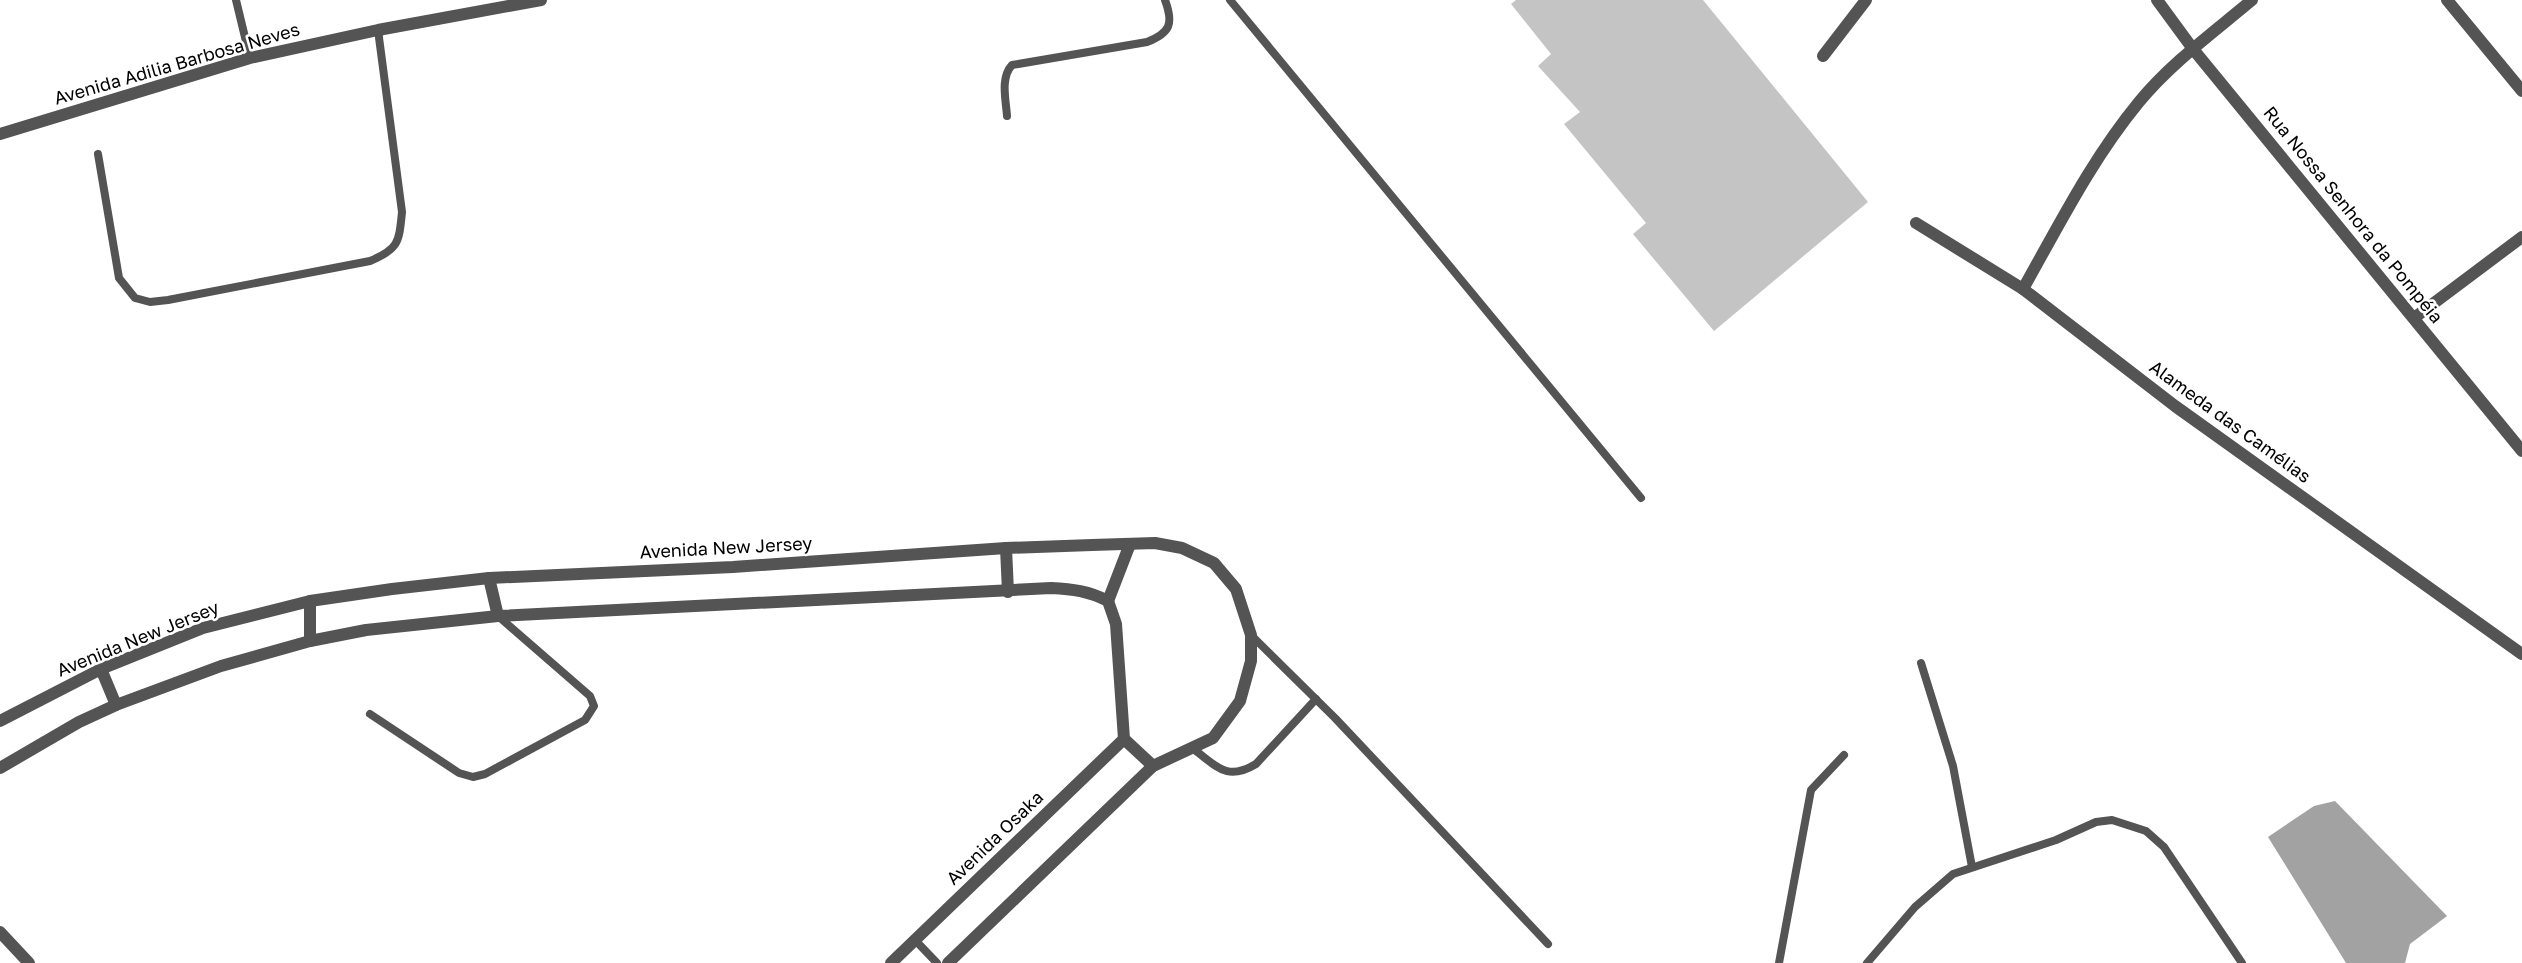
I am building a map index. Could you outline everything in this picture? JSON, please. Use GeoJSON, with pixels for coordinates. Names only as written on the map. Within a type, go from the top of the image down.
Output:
{"type":"FeatureCollection","features":[{"type":"Feature","properties":{"kind":"street","name":"Avenida Adilia Barbosa Neves"},"geometry":{"type":"LineString","coordinates":[[0,134],[250,58],[378,30],[541,0]]}},
{"type":"Feature","properties":{"kind":"street"},"geometry":{"type":"LineString","coordinates":[[1823,56],[1866,0]]}},
{"type":"Feature","properties":{"kind":"street","name":"Rua Nossa Senhora da Pompéia"},"geometry":{"type":"LineString","coordinates":[[2157,0],[2193,49],[2522,450]]}},
{"type":"Feature","properties":{"kind":"street"},"geometry":{"type":"LineString","coordinates":[[2024,289],[2087,174],[2140,101],[2193,49],[2252,0]]}},
{"type":"Feature","properties":{"kind":"street"},"geometry":{"type":"LineString","coordinates":[[2447,0],[2522,91]]}},
{"type":"Feature","properties":{"kind":"street","name":"Alameda das Camélias"},"geometry":{"type":"LineString","coordinates":[[1916,222],[2024,289],[2175,406],[2522,654]]}},
{"type":"Feature","properties":{"kind":"street"},"geometry":{"type":"LineString","coordinates":[[2414,318],[2522,237]]}},
{"type":"Feature","properties":{"kind":"street","name":"Avenida New Jersey"},"geometry":{"type":"LineString","coordinates":[[0,721],[101,669],[203,628],[310,601],[489,578],[733,567],[1006,548],[1155,543],[1182,548],[1214,563],[1236,589],[1251,635],[1251,661],[1240,701],[1213,738],[1153,766]]}},
{"type":"Feature","properties":{"kind":"street"},"geometry":{"type":"LineString","coordinates":[[948,963],[1153,766],[1124,739],[1116,624],[1108,601],[1130,544]]}},
{"type":"Feature","properties":{"kind":"street"},"geometry":{"type":"LineString","coordinates":[[1006,548],[1008,592]]}},
{"type":"Feature","properties":{"kind":"street"},"geometry":{"type":"LineString","coordinates":[[489,578],[498,616]]}},
{"type":"Feature","properties":{"kind":"street"},"geometry":{"type":"LineString","coordinates":[[0,768],[79,722],[116,705],[221,666],[310,641],[377,629],[498,616],[1008,592],[1051,588],[1093,593],[1108,601]]}},
{"type":"Feature","properties":{"kind":"street"},"geometry":{"type":"LineString","coordinates":[[310,601],[310,641]]}},
{"type":"Feature","properties":{"kind":"street"},"geometry":{"type":"LineString","coordinates":[[101,669],[116,705]]}},
{"type":"Feature","properties":{"kind":"street","name":"Avenida Osaka"},"geometry":{"type":"LineString","coordinates":[[891,963],[1124,739]]}},
{"type":"Feature","properties":{"kind":"street"},"geometry":{"type":"LineString","coordinates":[[0,932],[29,963]]}},
{"type":"Feature","properties":{"kind":"lane"},"geometry":{"type":"LineString","coordinates":[[236,0],[250,58]]}},
{"type":"Feature","properties":{"kind":"lane"},"geometry":{"type":"LineString","coordinates":[[1006,116],[1006,71],[1012,65],[1137,44],[1161,36],[1168,29],[1169,21],[1165,0]]}},
{"type":"Feature","properties":{"kind":"lane"},"geometry":{"type":"LineString","coordinates":[[1230,0],[1641,498]]}},
{"type":"Feature","properties":{"kind":"lane"},"geometry":{"type":"LineString","coordinates":[[98,154],[119,278],[135,298],[150,302],[168,300],[370,261],[391,252],[400,237],[402,212],[378,30]]}},
{"type":"Feature","properties":{"kind":"lane"},"geometry":{"type":"LineString","coordinates":[[370,714],[459,773],[472,777],[485,774],[585,720],[594,706],[590,696],[498,616]]}},
{"type":"Feature","properties":{"kind":"lane"},"geometry":{"type":"LineString","coordinates":[[1251,635],[1317,699],[1548,944]]}},
{"type":"Feature","properties":{"kind":"lane"},"geometry":{"type":"LineString","coordinates":[[1921,663],[1953,766],[1972,867]]}},
{"type":"Feature","properties":{"kind":"lane"},"geometry":{"type":"LineString","coordinates":[[1192,748],[1222,770],[1234,774],[1246,770],[1257,764],[1317,699]]}},
{"type":"Feature","properties":{"kind":"lane"},"geometry":{"type":"LineString","coordinates":[[1779,963],[1811,790],[1844,755]]}},
{"type":"Feature","properties":{"kind":"lane"},"geometry":{"type":"LineString","coordinates":[[1867,963],[1915,907],[1953,874],[2056,840],[2096,822],[2112,820],[2146,831],[2164,847],[2242,963]]}},
{"type":"Feature","properties":{"kind":"lane"},"geometry":{"type":"LineString","coordinates":[[915,940],[938,963]]}},
{"type":"Feature","properties":{"kind":"shaded area"},"geometry":{"type":"Polygon","coordinates":[[[2335,801],[2447,916],[2410,944],[2405,963],[2346,963],[2268,837],[2314,806],[2335,801]]]}},
{"type":"Feature","properties":{"kind":"building"},"geometry":{"type":"Polygon","coordinates":[[[1516,0],[1703,0],[1868,202],[1714,331],[1633,234],[1646,223],[1564,124],[1580,112],[1538,66],[1551,54],[1511,4],[1516,0]]]}}]}
